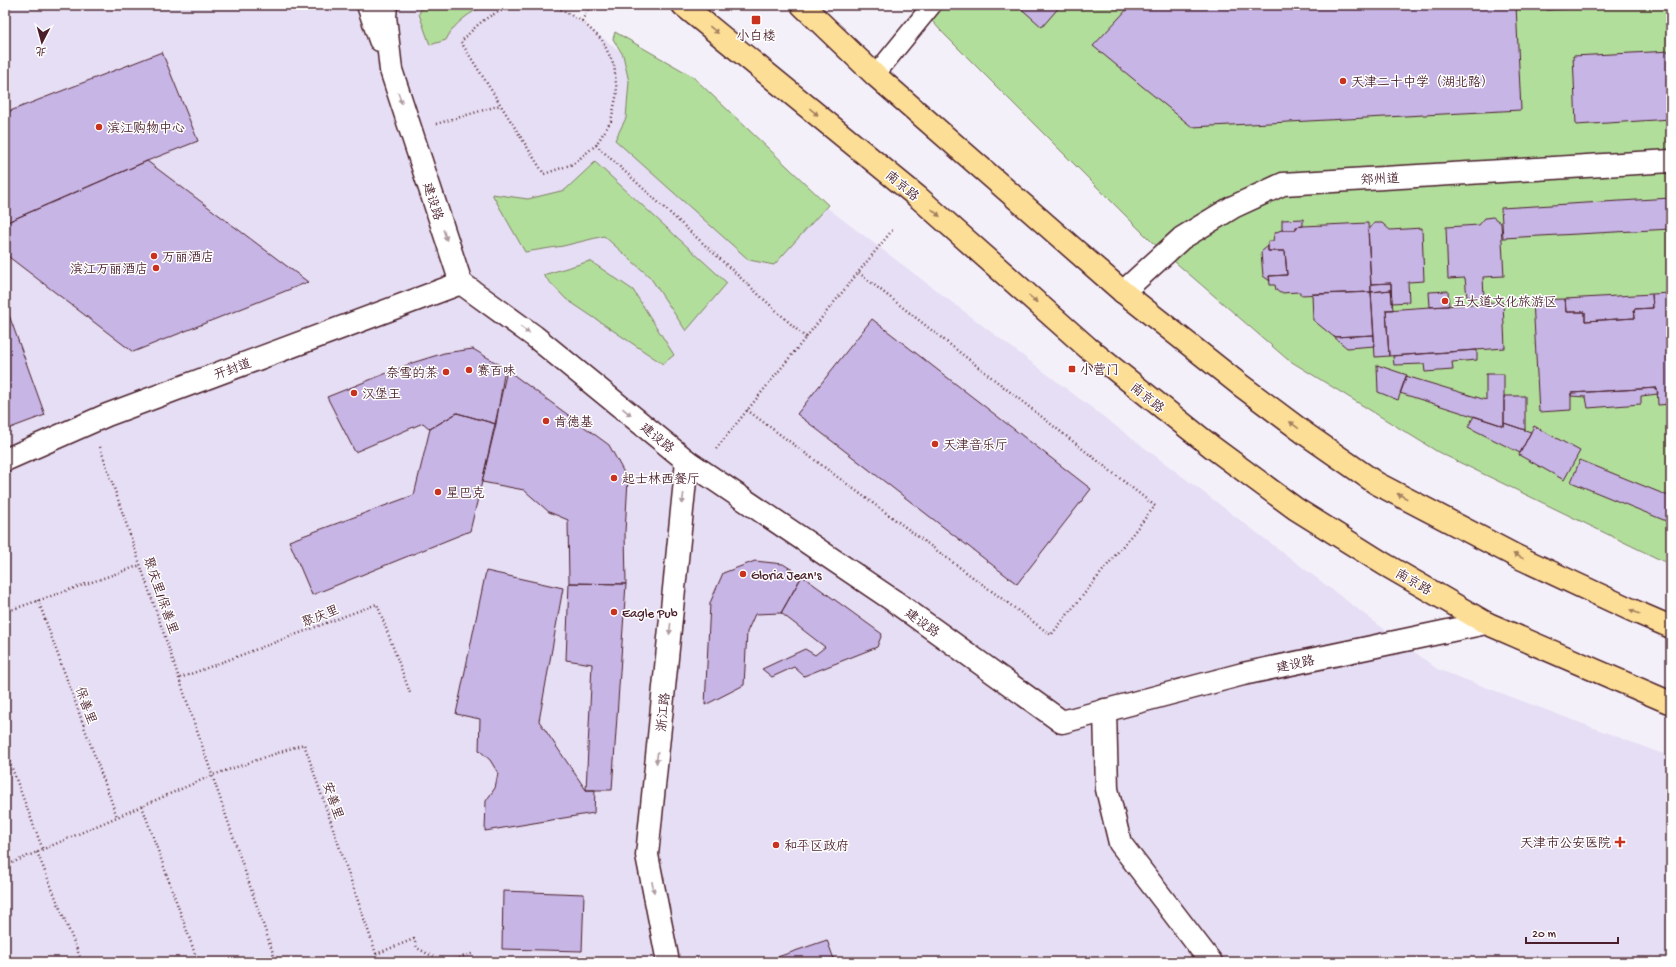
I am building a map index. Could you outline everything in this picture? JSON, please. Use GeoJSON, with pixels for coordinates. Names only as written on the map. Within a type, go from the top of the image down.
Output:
{"type":"FeatureCollection","features":[{"type":"Feature","properties":{"kind":"main road","name":"南京路"},"geometry":{"type":"LineString","coordinates":[[683,5],[919,198],[1088,348],[1206,443],[1296,509],[1384,564],[1486,622],[1671,703]]}},
{"type":"Feature","properties":{"kind":"main road"},"geometry":{"type":"LineString","coordinates":[[802,5],[875,75],[1123,292],[1306,435],[1376,483],[1516,556],[1671,627]]}},
{"type":"Feature","properties":{"kind":"street"},"geometry":{"type":"LineString","coordinates":[[368,5],[391,70]]}},
{"type":"Feature","properties":{"kind":"street","name":"建设路"},"geometry":{"type":"LineString","coordinates":[[386,5],[391,70],[461,283],[534,336],[693,465],[894,601],[1062,722],[1244,674],[1486,622]]}},
{"type":"Feature","properties":{"kind":"street","name":"郑州道"},"geometry":{"type":"LineString","coordinates":[[1123,292],[1182,238],[1233,207],[1283,184],[1671,161]]}},
{"type":"Feature","properties":{"kind":"street","name":"开封道"},"geometry":{"type":"LineString","coordinates":[[5,460],[114,412],[461,283]]}},
{"type":"Feature","properties":{"kind":"street","name":"浙江路"},"geometry":{"type":"LineString","coordinates":[[668,962],[647,855],[693,465]]}},
{"type":"Feature","properties":{"kind":"street"},"geometry":{"type":"LineString","coordinates":[[1105,710],[1107,788],[1120,843],[1211,962]]}},
{"type":"Feature","properties":{"kind":"lane"},"geometry":{"type":"LineString","coordinates":[[875,75],[932,5]]}},
{"type":"Feature","properties":{"kind":"path"},"geometry":{"type":"LineString","coordinates":[[525,5],[503,9],[479,22],[461,42],[544,174],[573,164],[596,145],[611,122],[617,93],[614,65],[602,40],[582,21],[558,8],[538,5]]}},
{"type":"Feature","properties":{"kind":"path"},"geometry":{"type":"LineString","coordinates":[[582,21],[590,5]]}},
{"type":"Feature","properties":{"kind":"path"},"geometry":{"type":"LineString","coordinates":[[411,132],[501,105]]}},
{"type":"Feature","properties":{"kind":"path"},"geometry":{"type":"LineString","coordinates":[[596,145],[806,338]]}},
{"type":"Feature","properties":{"kind":"path"},"geometry":{"type":"LineString","coordinates":[[693,465],[747,410],[894,228]]}},
{"type":"Feature","properties":{"kind":"path"},"geometry":{"type":"LineString","coordinates":[[747,410],[1051,635],[1155,506],[859,273]]}},
{"type":"Feature","properties":{"kind":"path","name":"聚庆里/保善里"},"geometry":{"type":"LineString","coordinates":[[92,422],[213,775]]}},
{"type":"Feature","properties":{"kind":"path"},"geometry":{"type":"LineString","coordinates":[[5,612],[141,565]]}},
{"type":"Feature","properties":{"kind":"path","name":"保善里"},"geometry":{"type":"LineString","coordinates":[[38,600],[117,817]]}},
{"type":"Feature","properties":{"kind":"path","name":"聚庆里"},"geometry":{"type":"LineString","coordinates":[[180,678],[377,604],[410,693]]}},
{"type":"Feature","properties":{"kind":"path","name":"安善里"},"geometry":{"type":"LineString","coordinates":[[5,866],[213,775],[304,744],[379,962]]}},
{"type":"Feature","properties":{"kind":"path"},"geometry":{"type":"LineString","coordinates":[[5,750],[43,850]]}},
{"type":"Feature","properties":{"kind":"path"},"geometry":{"type":"LineString","coordinates":[[213,775],[276,962]]}},
{"type":"Feature","properties":{"kind":"path"},"geometry":{"type":"LineString","coordinates":[[142,806],[198,962]]}},
{"type":"Feature","properties":{"kind":"path"},"geometry":{"type":"LineString","coordinates":[[37,852],[82,962]]}},
{"type":"Feature","properties":{"kind":"path"},"geometry":{"type":"LineString","coordinates":[[376,954],[414,939],[417,948],[443,962]]}},
{"type":"Feature","properties":{"kind":"path"},"geometry":{"type":"LineString","coordinates":[[448,962],[474,953]]}},
{"type":"Feature","properties":{"kind":"shaded area"},"geometry":{"type":"Polygon","coordinates":[[[5,5],[559,5],[1437,669],[1671,757],[1671,962],[5,962],[5,5]]]}},
{"type":"Feature","properties":{"kind":"green space"},"geometry":{"type":"Polygon","coordinates":[[[423,5],[486,5],[463,19],[453,29],[446,40],[430,45],[419,14],[423,5]]]}},
{"type":"Feature","properties":{"kind":"green space","name":"五大道文化旅游区"},"geometry":{"type":"Polygon","coordinates":[[[918,5],[1671,5],[1671,565],[1438,452],[1287,359],[1152,242],[941,31],[918,5]]]}},
{"type":"Feature","properties":{"kind":"green space"},"geometry":{"type":"Polygon","coordinates":[[[615,32],[692,76],[828,205],[774,265],[749,260],[615,140],[626,118],[629,82],[623,55],[613,39],[615,32]]]}},
{"type":"Feature","properties":{"kind":"green space"},"geometry":{"type":"Polygon","coordinates":[[[595,162],[727,283],[686,331],[650,277],[604,236],[563,246],[525,252],[492,194],[528,199],[565,190],[595,162]]]}},
{"type":"Feature","properties":{"kind":"green space"},"geometry":{"type":"Polygon","coordinates":[[[590,261],[633,290],[674,355],[663,364],[566,299],[543,275],[590,261]]]}},
{"type":"Feature","properties":{"kind":"building"},"geometry":{"type":"Polygon","coordinates":[[[1017,5],[1061,5],[1042,27],[1017,5]]]}},
{"type":"Feature","properties":{"kind":"building"},"geometry":{"type":"Polygon","coordinates":[[[1131,5],[1516,5],[1521,110],[1192,127],[1093,46],[1131,5]]]}},
{"type":"Feature","properties":{"kind":"building"},"geometry":{"type":"Polygon","coordinates":[[[1547,5],[1626,5],[1547,10],[1547,5]]]}},
{"type":"Feature","properties":{"kind":"building"},"geometry":{"type":"Polygon","coordinates":[[[1671,51],[1671,119],[1576,125],[1573,56],[1671,51]]]}},
{"type":"Feature","properties":{"kind":"building","name":"滨江购物中心"},"geometry":{"type":"Polygon","coordinates":[[[162,52],[198,141],[147,161],[5,223],[5,113],[162,52]]]}},
{"type":"Feature","properties":{"kind":"building","name":"滨江万丽酒店"},"geometry":{"type":"Polygon","coordinates":[[[147,161],[308,282],[133,352],[5,254],[5,223],[147,161]]]}},
{"type":"Feature","properties":{"kind":"building"},"geometry":{"type":"Polygon","coordinates":[[[1671,198],[1671,229],[1503,238],[1501,208],[1671,198]]]}},
{"type":"Feature","properties":{"kind":"building"},"geometry":{"type":"Polygon","coordinates":[[[1493,217],[1501,223],[1504,276],[1483,277],[1484,297],[1467,297],[1465,278],[1448,279],[1446,227],[1479,225],[1485,218],[1493,217]]]}},
{"type":"Feature","properties":{"kind":"building"},"geometry":{"type":"Polygon","coordinates":[[[1303,219],[1303,226],[1296,227],[1296,230],[1282,230],[1282,220],[1303,219]]]}},
{"type":"Feature","properties":{"kind":"building"},"geometry":{"type":"Polygon","coordinates":[[[1368,223],[1371,292],[1300,295],[1300,292],[1280,293],[1276,290],[1275,285],[1270,285],[1269,276],[1287,275],[1285,251],[1268,251],[1268,241],[1273,241],[1276,232],[1282,230],[1296,230],[1296,227],[1303,226],[1368,223]]]}},
{"type":"Feature","properties":{"kind":"building"},"geometry":{"type":"Polygon","coordinates":[[[1374,223],[1382,223],[1390,230],[1422,228],[1424,281],[1408,282],[1409,302],[1392,303],[1391,283],[1371,284],[1368,231],[1374,223]]]}},
{"type":"Feature","properties":{"kind":"building"},"geometry":{"type":"Polygon","coordinates":[[[1268,246],[1268,251],[1285,251],[1287,275],[1269,276],[1270,281],[1263,276],[1261,252],[1268,246]]]}},
{"type":"Feature","properties":{"kind":"building"},"geometry":{"type":"Polygon","coordinates":[[[1391,283],[1391,290],[1371,292],[1371,284],[1391,283]]]}},
{"type":"Feature","properties":{"kind":"building"},"geometry":{"type":"Polygon","coordinates":[[[1391,290],[1393,310],[1386,310],[1389,356],[1375,357],[1371,292],[1391,290]]]}},
{"type":"Feature","properties":{"kind":"building"},"geometry":{"type":"Polygon","coordinates":[[[1448,291],[1449,306],[1430,307],[1429,292],[1448,291]]]}},
{"type":"Feature","properties":{"kind":"building"},"geometry":{"type":"Polygon","coordinates":[[[1371,292],[1374,335],[1334,337],[1313,320],[1312,294],[1371,292]]]}},
{"type":"Feature","properties":{"kind":"building"},"geometry":{"type":"Polygon","coordinates":[[[1671,293],[1671,404],[1658,405],[1657,388],[1571,393],[1571,410],[1539,412],[1533,300],[1565,299],[1566,312],[1585,312],[1585,321],[1635,318],[1634,309],[1653,308],[1652,294],[1671,293]]]}},
{"type":"Feature","properties":{"kind":"building"},"geometry":{"type":"Polygon","coordinates":[[[1652,294],[1653,308],[1634,309],[1635,318],[1585,321],[1585,312],[1566,312],[1565,299],[1652,294]]]}},
{"type":"Feature","properties":{"kind":"building"},"geometry":{"type":"Polygon","coordinates":[[[1503,302],[1505,348],[1389,356],[1386,310],[1503,302]]]}},
{"type":"Feature","properties":{"kind":"building"},"geometry":{"type":"Polygon","coordinates":[[[5,304],[45,415],[5,430],[5,304]]]}},
{"type":"Feature","properties":{"kind":"building"},"geometry":{"type":"Polygon","coordinates":[[[872,319],[1091,489],[1017,584],[797,414],[872,319]]]}},
{"type":"Feature","properties":{"kind":"building"},"geometry":{"type":"Polygon","coordinates":[[[1374,335],[1375,346],[1347,348],[1334,337],[1374,335]]]}},
{"type":"Feature","properties":{"kind":"building"},"geometry":{"type":"Polygon","coordinates":[[[473,349],[505,368],[496,424],[457,413],[430,429],[423,423],[355,452],[327,397],[412,363],[444,353],[473,349]]]}},
{"type":"Feature","properties":{"kind":"building"},"geometry":{"type":"Polygon","coordinates":[[[1477,350],[1477,360],[1452,362],[1453,370],[1425,372],[1424,364],[1394,365],[1393,356],[1477,350]]]}},
{"type":"Feature","properties":{"kind":"building"},"geometry":{"type":"Polygon","coordinates":[[[1377,365],[1407,375],[1398,400],[1378,392],[1377,365]]]}},
{"type":"Feature","properties":{"kind":"building"},"geometry":{"type":"Polygon","coordinates":[[[507,370],[609,445],[628,480],[625,532],[626,584],[569,583],[568,520],[549,512],[524,490],[482,482],[507,370]]]}},
{"type":"Feature","properties":{"kind":"building"},"geometry":{"type":"Polygon","coordinates":[[[1486,374],[1504,374],[1504,426],[1400,393],[1406,376],[1486,400],[1486,374]]]}},
{"type":"Feature","properties":{"kind":"building"},"geometry":{"type":"Polygon","coordinates":[[[1657,388],[1658,394],[1641,396],[1641,404],[1588,408],[1586,397],[1571,396],[1571,393],[1657,388]]]}},
{"type":"Feature","properties":{"kind":"building"},"geometry":{"type":"Polygon","coordinates":[[[1504,396],[1525,396],[1525,430],[1504,423],[1504,396]]]}},
{"type":"Feature","properties":{"kind":"building"},"geometry":{"type":"Polygon","coordinates":[[[457,413],[496,424],[470,531],[312,595],[289,541],[414,495],[430,429],[457,413]]]}},
{"type":"Feature","properties":{"kind":"building"},"geometry":{"type":"Polygon","coordinates":[[[1474,416],[1504,426],[1504,423],[1531,432],[1520,453],[1468,427],[1474,416]]]}},
{"type":"Feature","properties":{"kind":"building"},"geometry":{"type":"Polygon","coordinates":[[[1534,426],[1580,451],[1564,480],[1519,455],[1534,426]]]}},
{"type":"Feature","properties":{"kind":"building"},"geometry":{"type":"Polygon","coordinates":[[[1580,460],[1671,497],[1671,523],[1571,482],[1580,460]]]}},
{"type":"Feature","properties":{"kind":"building"},"geometry":{"type":"Polygon","coordinates":[[[755,561],[783,564],[802,576],[781,613],[755,614],[747,632],[744,685],[705,705],[710,603],[723,573],[755,561]]]}},
{"type":"Feature","properties":{"kind":"building"},"geometry":{"type":"Polygon","coordinates":[[[486,571],[563,588],[539,721],[586,790],[595,790],[594,813],[485,831],[486,801],[495,788],[498,773],[490,760],[479,750],[480,719],[456,714],[486,571]]]}},
{"type":"Feature","properties":{"kind":"building"},"geometry":{"type":"Polygon","coordinates":[[[802,576],[882,634],[877,647],[804,676],[794,667],[772,677],[762,669],[805,649],[815,655],[825,647],[781,613],[802,576]]]}},
{"type":"Feature","properties":{"kind":"building"},"geometry":{"type":"Polygon","coordinates":[[[569,583],[626,584],[612,790],[586,790],[592,664],[566,660],[569,583]]]}},
{"type":"Feature","properties":{"kind":"building"},"geometry":{"type":"Polygon","coordinates":[[[503,891],[584,894],[582,951],[502,949],[503,891]]]}},
{"type":"Feature","properties":{"kind":"building"},"geometry":{"type":"Polygon","coordinates":[[[827,940],[835,962],[763,962],[827,940]]]}},
{"type":"Feature","properties":{"kind":"place","name":"小白楼"},"geometry":{"type":"Point","coordinates":[756,20]}},
{"type":"Feature","properties":{"kind":"place","name":"天津二十中学（湖北路）"},"geometry":{"type":"Point","coordinates":[1343,81]}},
{"type":"Feature","properties":{"kind":"place","name":"滨江购物中心"},"geometry":{"type":"Point","coordinates":[99,127]}},
{"type":"Feature","properties":{"kind":"place","name":"万丽酒店"},"geometry":{"type":"Point","coordinates":[154,256]}},
{"type":"Feature","properties":{"kind":"place","name":"滨江万丽酒店"},"geometry":{"type":"Point","coordinates":[156,268]}},
{"type":"Feature","properties":{"kind":"place","name":"五大道文化旅游区"},"geometry":{"type":"Point","coordinates":[1445,301]}},
{"type":"Feature","properties":{"kind":"place","name":"小营门"},"geometry":{"type":"Point","coordinates":[1072,369]}},
{"type":"Feature","properties":{"kind":"place","name":"赛百味"},"geometry":{"type":"Point","coordinates":[469,370]}},
{"type":"Feature","properties":{"kind":"place","name":"奈雪的茶"},"geometry":{"type":"Point","coordinates":[446,372]}},
{"type":"Feature","properties":{"kind":"place","name":"汉堡王"},"geometry":{"type":"Point","coordinates":[354,393]}},
{"type":"Feature","properties":{"kind":"place","name":"肯德基"},"geometry":{"type":"Point","coordinates":[546,421]}},
{"type":"Feature","properties":{"kind":"place","name":"天津音乐厅"},"geometry":{"type":"Point","coordinates":[935,444]}},
{"type":"Feature","properties":{"kind":"place","name":"起士林西餐厅"},"geometry":{"type":"Point","coordinates":[614,478]}},
{"type":"Feature","properties":{"kind":"place","name":"星巴克"},"geometry":{"type":"Point","coordinates":[438,492]}},
{"type":"Feature","properties":{"kind":"place","name":"Gloria Jean's"},"geometry":{"type":"Point","coordinates":[743,574]}},
{"type":"Feature","properties":{"kind":"place","name":"Eagle Pub"},"geometry":{"type":"Point","coordinates":[614,612]}},
{"type":"Feature","properties":{"kind":"place","name":"天津市公安医院"},"geometry":{"type":"Point","coordinates":[1620,842]}},
{"type":"Feature","properties":{"kind":"place","name":"和平区政府"},"geometry":{"type":"Point","coordinates":[776,845]}}]}
